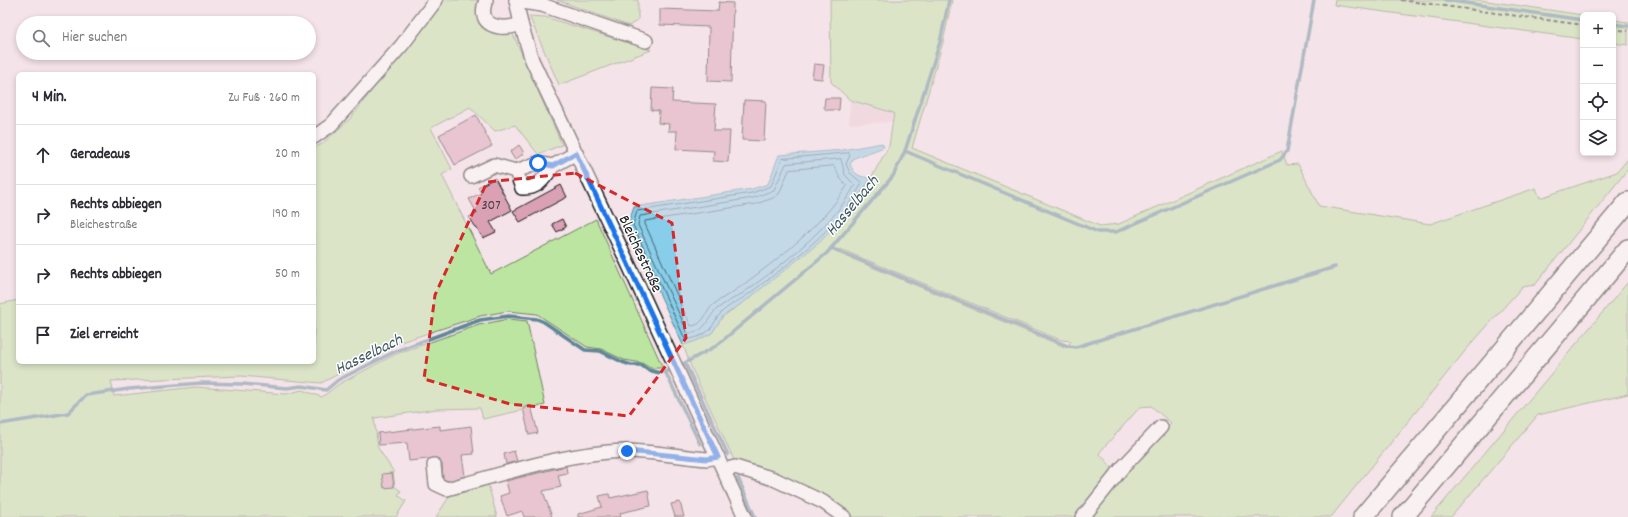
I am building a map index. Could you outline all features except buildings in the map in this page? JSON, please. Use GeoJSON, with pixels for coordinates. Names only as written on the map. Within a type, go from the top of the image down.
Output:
{"type":"FeatureCollection","features":[{"type":"Feature","properties":{"kind":"highway"},"geometry":{"type":"LineString","coordinates":[[1364,517],[1628,202]]}},
{"type":"Feature","properties":{"kind":"highway"},"geometry":{"type":"LineString","coordinates":[[1403,517],[1628,249]]}},
{"type":"Feature","properties":{"kind":"street"},"geometry":{"type":"LineString","coordinates":[[316,136],[331,125],[402,45],[436,0]]}},
{"type":"Feature","properties":{"kind":"street"},"geometry":{"type":"LineString","coordinates":[[486,0],[482,13],[488,22],[505,27],[521,24]]}},
{"type":"Feature","properties":{"kind":"street"},"geometry":{"type":"LineString","coordinates":[[516,1],[542,5],[646,41]]}},
{"type":"Feature","properties":{"kind":"street","name":"Bleichestraße"},"geometry":{"type":"LineString","coordinates":[[516,1],[532,60],[746,517]]}},
{"type":"Feature","properties":{"kind":"street"},"geometry":{"type":"LineString","coordinates":[[516,171],[522,188],[531,188],[541,181],[553,166],[576,153]]}},
{"type":"Feature","properties":{"kind":"street"},"geometry":{"type":"LineString","coordinates":[[471,176],[494,165],[516,171],[538,163],[553,166]]}},
{"type":"Feature","properties":{"kind":"street"},"geometry":{"type":"LineString","coordinates":[[1083,517],[1122,468],[1161,427]]}},
{"type":"Feature","properties":{"kind":"street"},"geometry":{"type":"LineString","coordinates":[[434,465],[436,484],[447,489],[558,459],[600,453],[627,451],[707,459],[718,457]]}},
{"type":"Feature","properties":{"kind":"street"},"geometry":{"type":"LineString","coordinates":[[724,470],[735,467],[774,479],[824,502],[844,517]]}},
{"type":"Feature","properties":{"kind":"path"},"geometry":{"type":"LineString","coordinates":[[1401,0],[1580,25]]}},
{"type":"Feature","properties":{"kind":"path"},"geometry":{"type":"LineString","coordinates":[[1616,29],[1628,31]]}},
{"type":"Feature","properties":{"kind":"highlighted area"},"geometry":{"type":"Polygon","coordinates":[[[575,173],[672,223],[686,338],[629,416],[510,404],[424,379],[435,295],[487,182],[575,173]]]}},
{"type":"Feature","properties":{"kind":"shaded area"},"geometry":{"type":"Polygon","coordinates":[[[850,100],[895,113],[893,122],[849,124],[850,100]]]}},
{"type":"Feature","properties":{"kind":"green space"},"geometry":{"type":"Polygon","coordinates":[[[440,0],[480,0],[478,8],[512,32],[562,145],[538,154],[515,125],[495,131],[470,107],[431,128],[452,169],[442,175],[491,274],[596,219],[663,368],[650,368],[642,363],[624,360],[601,349],[587,347],[537,314],[508,311],[480,316],[401,342],[321,383],[241,376],[111,381],[114,396],[196,387],[286,394],[302,390],[322,397],[339,384],[396,354],[479,325],[508,319],[527,321],[545,405],[483,419],[480,408],[437,409],[374,418],[378,448],[393,471],[395,487],[401,491],[398,495],[406,501],[396,517],[0,517],[0,304],[16,300],[16,364],[316,364],[316,147],[322,144],[351,118],[440,0]]]}},
{"type":"Feature","properties":{"kind":"green space"},"geometry":{"type":"Polygon","coordinates":[[[557,0],[638,0],[638,20],[629,26],[557,0]]]}},
{"type":"Feature","properties":{"kind":"green space"},"geometry":{"type":"Polygon","coordinates":[[[830,0],[952,0],[943,42],[912,148],[1100,226],[1119,224],[1282,151],[1287,165],[1298,164],[1319,206],[1430,224],[1536,188],[1540,198],[1617,172],[1628,159],[1628,169],[1535,285],[1522,287],[1465,351],[1331,517],[1091,517],[1126,474],[1171,423],[1151,406],[1140,407],[1099,453],[1115,471],[1079,517],[850,517],[824,498],[774,473],[734,460],[692,369],[683,345],[696,341],[712,333],[723,316],[747,300],[849,210],[871,178],[889,146],[894,113],[850,100],[831,82],[830,0]],[[840,249],[838,253],[1067,348],[1071,341],[1061,340],[840,249]]]}},
{"type":"Feature","properties":{"kind":"green space"},"geometry":{"type":"Polygon","coordinates":[[[1335,0],[1480,0],[1580,15],[1580,39],[1334,5],[1335,0]]]}},
{"type":"Feature","properties":{"kind":"green space"},"geometry":{"type":"Polygon","coordinates":[[[529,16],[545,17],[651,50],[559,85],[529,16]]]}},
{"type":"Feature","properties":{"kind":"green space"},"geometry":{"type":"Polygon","coordinates":[[[1616,20],[1628,22],[1628,45],[1616,43],[1616,20]]]}},
{"type":"Feature","properties":{"kind":"green space"},"geometry":{"type":"Polygon","coordinates":[[[1628,282],[1628,394],[1538,415],[1451,517],[1431,517],[1628,282]]]}},
{"type":"Feature","properties":{"kind":"green space"},"geometry":{"type":"Polygon","coordinates":[[[487,480],[497,517],[436,517],[449,497],[446,492],[487,480]]]}},
{"type":"Feature","properties":{"kind":"water"},"geometry":{"type":"Polygon","coordinates":[[[882,143],[884,147],[854,158],[850,164],[853,171],[858,175],[871,178],[849,210],[821,241],[747,300],[723,316],[712,333],[696,341],[683,345],[628,225],[634,207],[752,189],[768,184],[779,155],[843,150],[882,143]]]}},
{"type":"Feature","properties":{"kind":"waterway","name":"Hasselbach"},"geometry":{"type":"LineString","coordinates":[[683,364],[716,346],[827,253],[893,176],[905,151],[940,42],[949,0]]}},
{"type":"Feature","properties":{"kind":"waterway"},"geometry":{"type":"LineString","coordinates":[[905,151],[1098,232],[1116,232],[1280,160],[1287,151],[1314,0]]}},
{"type":"Feature","properties":{"kind":"waterway"},"geometry":{"type":"LineString","coordinates":[[1445,0],[1580,20]]}},
{"type":"Feature","properties":{"kind":"waterway"},"geometry":{"type":"LineString","coordinates":[[1616,24],[1628,26]]}},
{"type":"Feature","properties":{"kind":"waterway"},"geometry":{"type":"LineString","coordinates":[[831,248],[1068,346],[1076,347],[1335,267]]}},
{"type":"Feature","properties":{"kind":"waterway","name":"Hasselbach"},"geometry":{"type":"LineString","coordinates":[[0,424],[68,413],[86,395],[129,389],[201,383],[243,384],[287,388],[302,386],[326,390],[338,380],[396,351],[480,320],[509,316],[537,319],[544,322],[585,350],[600,351],[622,362],[631,365],[641,365],[648,370],[660,373],[668,371]]}},
{"type":"Feature","properties":{"kind":"waterway"},"geometry":{"type":"LineString","coordinates":[[685,363],[728,455]]}},
{"type":"Feature","properties":{"kind":"waterway"},"geometry":{"type":"LineString","coordinates":[[665,371],[700,444]]}},
{"type":"Feature","properties":{"kind":"waterway"},"geometry":{"type":"LineString","coordinates":[[738,478],[755,517]]}},
{"type":"Feature","properties":{"kind":"route"},"geometry":{"type":"LineString","coordinates":[[538,163],[553,166],[576,153],[718,457],[707,459],[627,451]]}}]}
